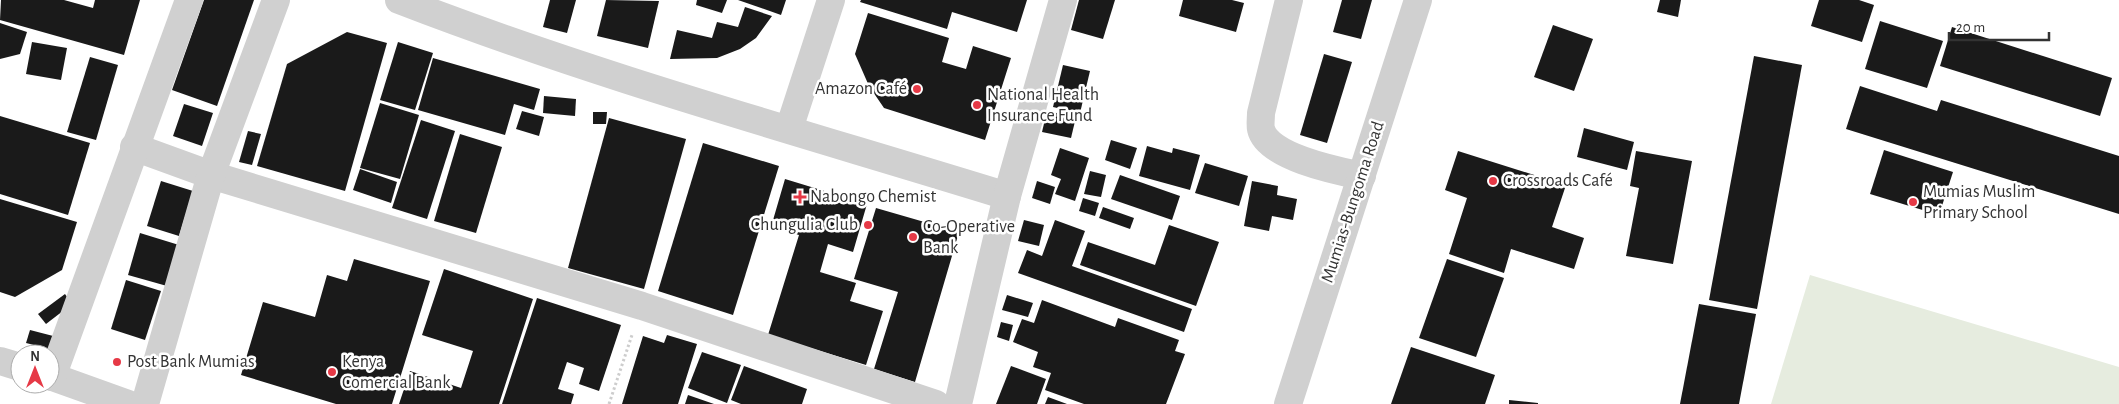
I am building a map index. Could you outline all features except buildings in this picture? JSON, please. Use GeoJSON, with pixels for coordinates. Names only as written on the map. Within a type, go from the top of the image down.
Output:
{"type":"FeatureCollection","features":[{"type":"Feature","properties":{"kind":"street"},"geometry":{"type":"LineString","coordinates":[[60,351],[189,0]]}},
{"type":"Feature","properties":{"kind":"street"},"geometry":{"type":"LineString","coordinates":[[60,379],[129,403],[276,0]]}},
{"type":"Feature","properties":{"kind":"street"},"geometry":{"type":"LineString","coordinates":[[399,0],[616,78],[1007,196]]}},
{"type":"Feature","properties":{"kind":"street"},"geometry":{"type":"LineString","coordinates":[[789,129],[831,0]]}},
{"type":"Feature","properties":{"kind":"street"},"geometry":{"type":"LineString","coordinates":[[958,404],[1007,196],[1063,0]]}},
{"type":"Feature","properties":{"kind":"street"},"geometry":{"type":"LineString","coordinates":[[1289,0],[1262,114],[1262,131],[1269,141],[1282,151],[1311,164],[1362,176]]}},
{"type":"Feature","properties":{"kind":"street","name":"Mumias-Bungoma Road"},"geometry":{"type":"LineString","coordinates":[[1288,404],[1418,0]]}},
{"type":"Feature","properties":{"kind":"street"},"geometry":{"type":"LineString","coordinates":[[134,147],[211,175],[642,306],[936,404]]}},
{"type":"Feature","properties":{"kind":"path"},"geometry":{"type":"LineString","coordinates":[[609,404],[642,306]]}},
{"type":"Feature","properties":{"kind":"shaded area"},"geometry":{"type":"Polygon","coordinates":[[[1810,275],[2119,367],[2119,404],[1771,404],[1810,275]]]}},
{"type":"Feature","properties":{"kind":"place","name":"Amazon Café"},"geometry":{"type":"Point","coordinates":[917,89]}},
{"type":"Feature","properties":{"kind":"place","name":"National Health Insurance Fund"},"geometry":{"type":"Point","coordinates":[977,105]}},
{"type":"Feature","properties":{"kind":"place","name":"Crossroads Café"},"geometry":{"type":"Point","coordinates":[1493,181]}},
{"type":"Feature","properties":{"kind":"place","name":"Nabongo Chemist"},"geometry":{"type":"Point","coordinates":[800,197]}},
{"type":"Feature","properties":{"kind":"place","name":"Mumias Muslim Primary School"},"geometry":{"type":"Point","coordinates":[1913,202]}},
{"type":"Feature","properties":{"kind":"place","name":"Chungulia Club"},"geometry":{"type":"Point","coordinates":[868,225]}},
{"type":"Feature","properties":{"kind":"place","name":"Co-Operative Bank"},"geometry":{"type":"Point","coordinates":[913,237]}},
{"type":"Feature","properties":{"kind":"place","name":"Post Bank Mumias"},"geometry":{"type":"Point","coordinates":[117,362]}},
{"type":"Feature","properties":{"kind":"place","name":"Kenya Comercial Bank"},"geometry":{"type":"Point","coordinates":[332,372]}}]}
